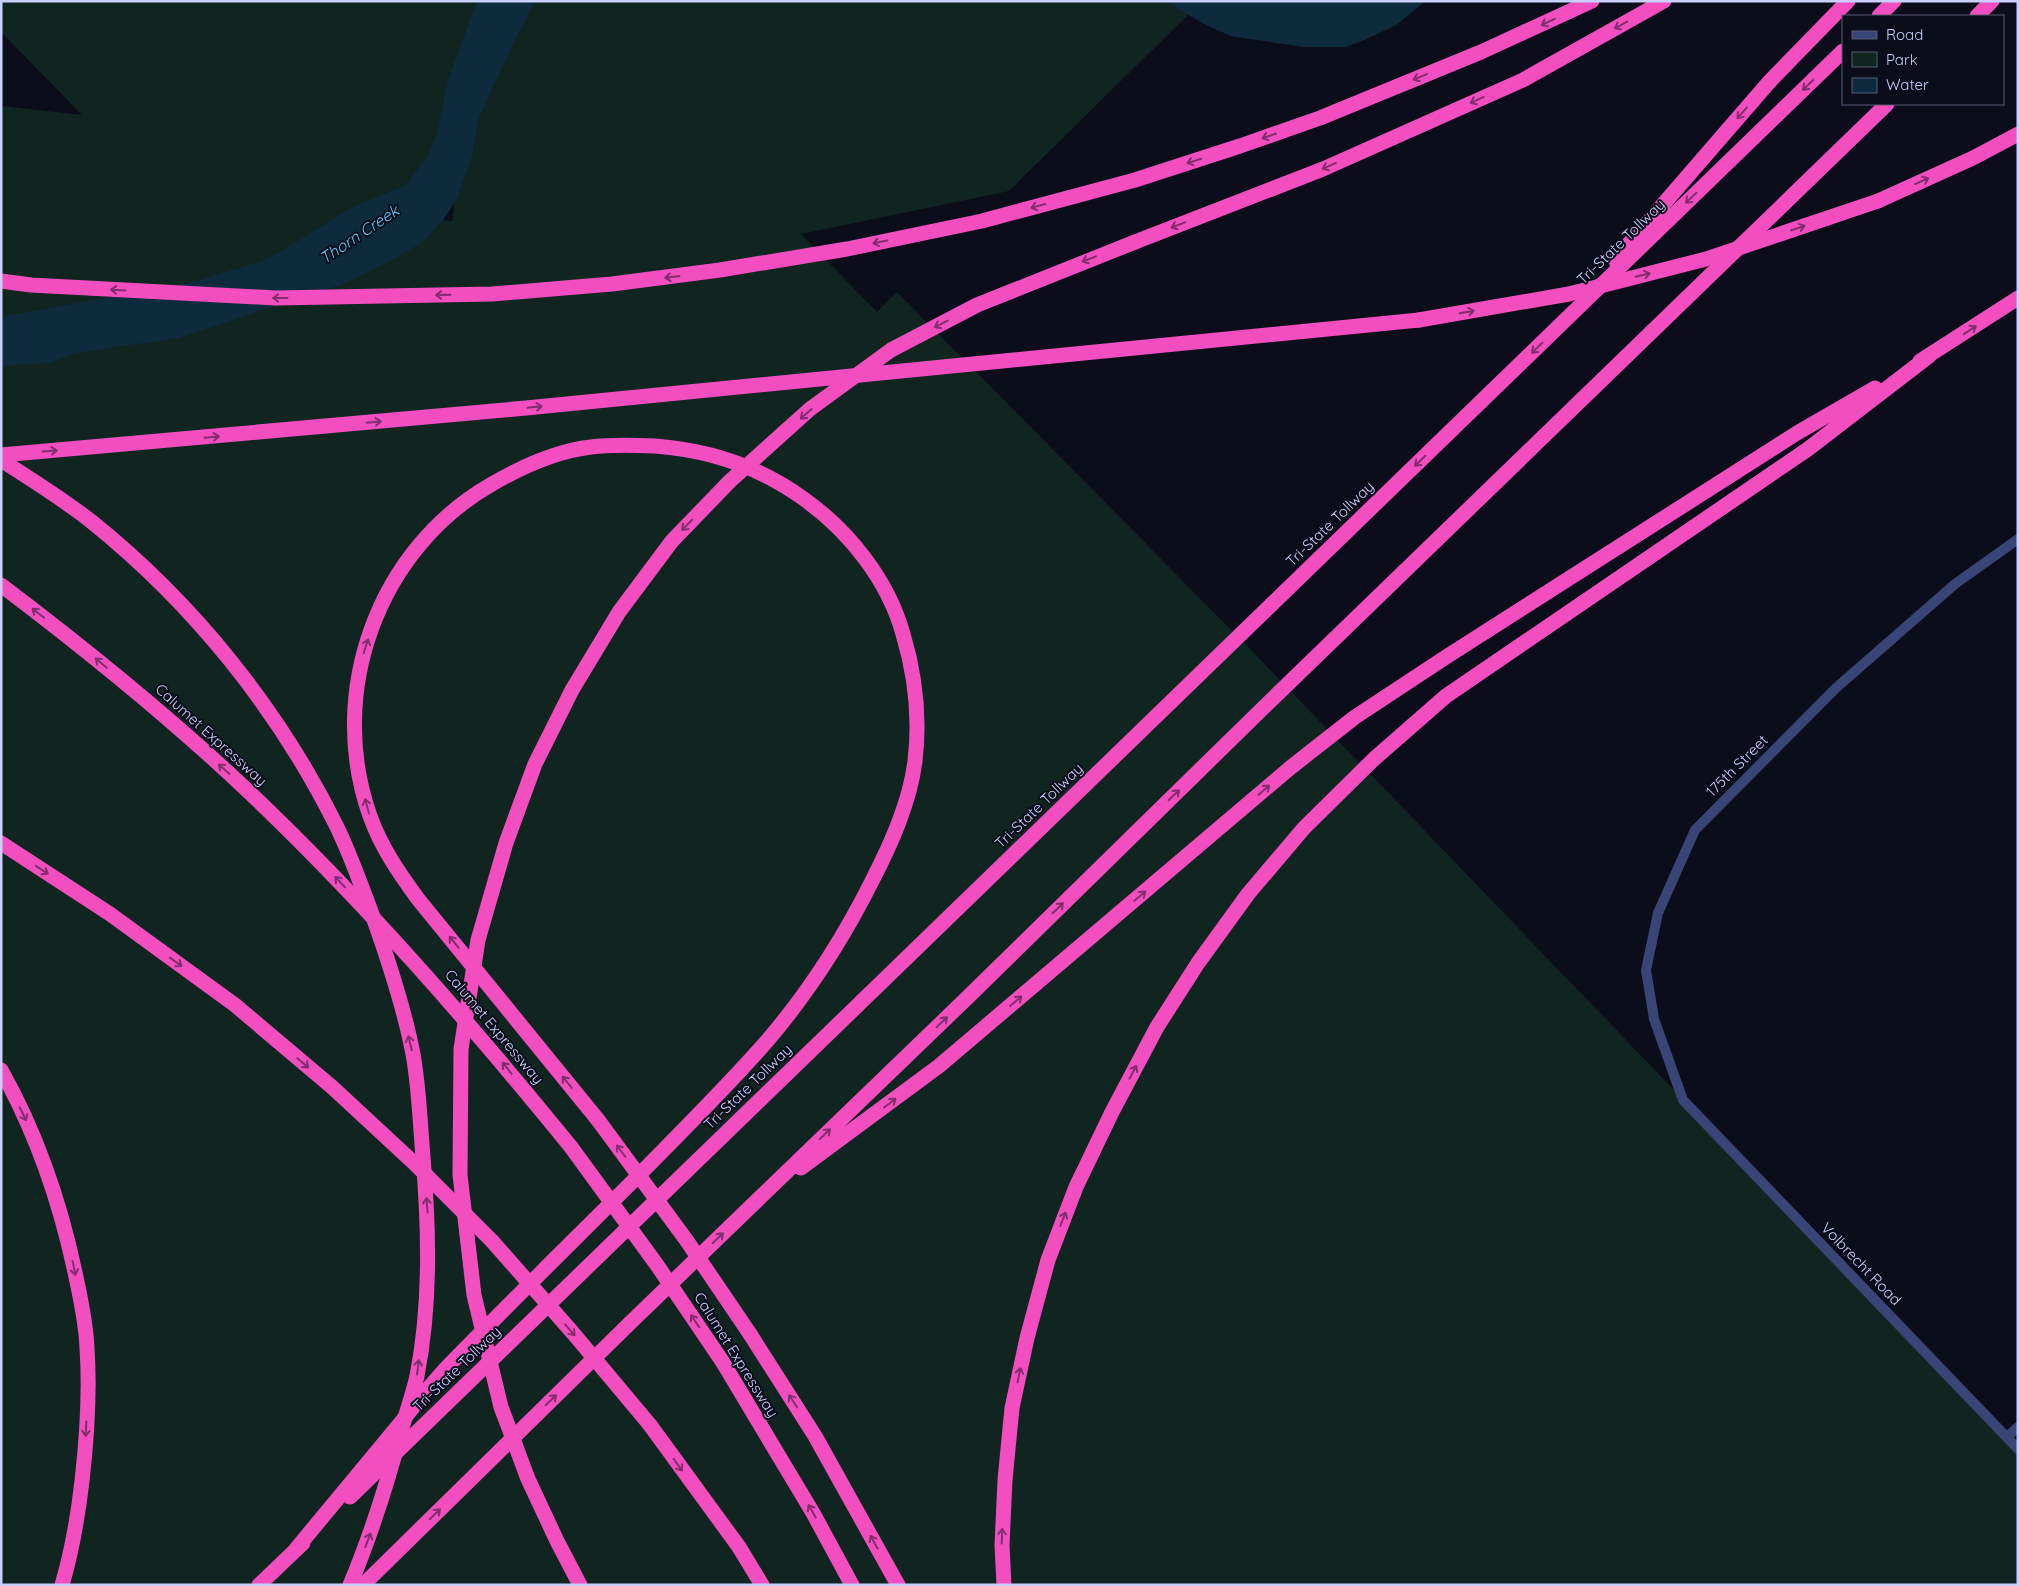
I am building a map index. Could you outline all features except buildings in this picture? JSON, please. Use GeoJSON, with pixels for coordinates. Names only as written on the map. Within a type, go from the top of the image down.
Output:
{"type":"FeatureCollection","features":[{"type":"Feature","properties":{"kind":"highway"},"geometry":{"type":"LineString","coordinates":[[1,281],[31,285],[276,298],[492,294],[612,284],[720,270],[847,249],[982,221],[1135,180],[1320,118],[1481,52],[1592,1]]}},
{"type":"Feature","properties":{"kind":"highway"},"geometry":{"type":"LineString","coordinates":[[580,1585],[528,1479],[501,1408],[474,1295],[460,1175],[461,1049],[478,940],[506,843],[535,764],[572,690],[619,612],[672,541],[730,482],[810,409],[891,350],[977,305],[1323,169],[1523,80],[1664,1]]}},
{"type":"Feature","properties":{"kind":"highway"},"geometry":{"type":"LineString","coordinates":[[1552,333],[1770,81],[1848,1]]}},
{"type":"Feature","properties":{"kind":"highway"},"geometry":{"type":"LineString","coordinates":[[1880,15],[1894,1]]}},
{"type":"Feature","properties":{"kind":"highway"},"geometry":{"type":"LineString","coordinates":[[1978,15],[1992,1]]}},
{"type":"Feature","properties":{"kind":"highway","name":"Tri-State Tollway"},"geometry":{"type":"LineString","coordinates":[[259,1585],[1842,52]]}},
{"type":"Feature","properties":{"kind":"highway"},"geometry":{"type":"LineString","coordinates":[[363,1585],[1885,105]]}},
{"type":"Feature","properties":{"kind":"highway"},"geometry":{"type":"LineString","coordinates":[[1,455],[526,408],[1419,320],[1569,294],[1706,259],[1878,201],[1973,158],[2018,134]]}},
{"type":"Feature","properties":{"kind":"highway"},"geometry":{"type":"LineString","coordinates":[[752,1205],[939,1066],[1290,768],[1355,718],[1446,657],[1797,433],[1929,356],[2018,298]]}},
{"type":"Feature","properties":{"kind":"highway"},"geometry":{"type":"LineString","coordinates":[[1004,1585],[1002,1545],[1004,1480],[1012,1408],[1027,1338],[1048,1260],[1076,1187],[1112,1112],[1157,1028],[1198,963],[1248,894],[1318,814],[1374,759],[1446,696],[1808,449],[1929,356]]}},
{"type":"Feature","properties":{"kind":"highway"},"geometry":{"type":"LineString","coordinates":[[296,1549],[447,1367],[686,1127],[769,1039],[804,992],[856,912],[885,856],[905,804],[915,763],[916,710],[903,631],[875,573],[838,526],[790,489],[764,474],[728,460],[667,447],[628,444],[589,447],[552,456],[516,470],[476,493],[450,513],[421,541],[407,560],[388,590],[373,623],[365,648],[357,687],[354,720],[356,753],[369,813],[381,843],[418,899],[598,1120],[687,1241],[750,1334],[815,1436],[898,1585]]}},
{"type":"Feature","properties":{"kind":"highway"},"geometry":{"type":"LineString","coordinates":[[1,460],[99,528],[159,581],[225,654],[263,705],[304,766],[338,829],[358,877],[392,970],[412,1053],[420,1113],[428,1219],[427,1296],[417,1375],[370,1538],[350,1585]]}},
{"type":"Feature","properties":{"kind":"highway","name":"Calumet Expressway"},"geometry":{"type":"LineString","coordinates":[[1,585],[74,641],[248,791],[340,882],[427,975],[500,1059],[571,1147],[657,1265],[722,1361],[813,1513],[852,1585]]}},
{"type":"Feature","properties":{"kind":"highway"},"geometry":{"type":"LineString","coordinates":[[1,843],[110,914],[235,1005],[332,1087],[414,1163],[492,1241],[573,1333],[650,1425],[739,1547],[762,1585]]}},
{"type":"Feature","properties":{"kind":"highway"},"geometry":{"type":"LineString","coordinates":[[1,1070],[28,1123],[59,1208],[80,1297],[87,1346],[88,1391],[85,1455],[78,1514],[68,1566],[62,1585]]}},
{"type":"Feature","properties":{"kind":"street","name":"175th Street"},"geometry":{"type":"LineString","coordinates":[[1683,1100],[1654,1019],[1646,970],[1658,914],[1695,830],[1836,688],[1955,584],[2018,539]]}},
{"type":"Feature","properties":{"kind":"street","name":"Volbrecht Road"},"geometry":{"type":"LineString","coordinates":[[1683,1100],[2018,1448]]}},
{"type":"Feature","properties":{"kind":"street"},"geometry":{"type":"LineString","coordinates":[[2007,1437],[2018,1427]]}},
{"type":"Feature","properties":{"kind":"green space"},"geometry":{"type":"Polygon","coordinates":[[[1,1],[508,1],[414,191],[365,213],[452,221],[469,108],[518,1],[1186,1],[1197,6],[1009,191],[801,234],[877,312],[897,292],[1253,652],[2018,1448],[2018,1585],[1,1585],[1,106],[82,115],[1,32],[1,1]]]}},
{"type":"Feature","properties":{"kind":"water","name":"Thorn Creek"},"geometry":{"type":"Polygon","coordinates":[[[477,1],[535,1],[478,120],[473,153],[456,201],[442,221],[421,243],[389,262],[343,284],[179,338],[75,353],[50,363],[12,365],[1,368],[1,317],[197,281],[246,266],[272,257],[353,207],[406,185],[428,155],[437,134],[448,80],[477,1]]]}},
{"type":"Feature","properties":{"kind":"water"},"geometry":{"type":"Polygon","coordinates":[[[1165,1],[1426,1],[1396,25],[1346,47],[1303,47],[1231,36],[1206,25],[1165,1]]]}}]}
